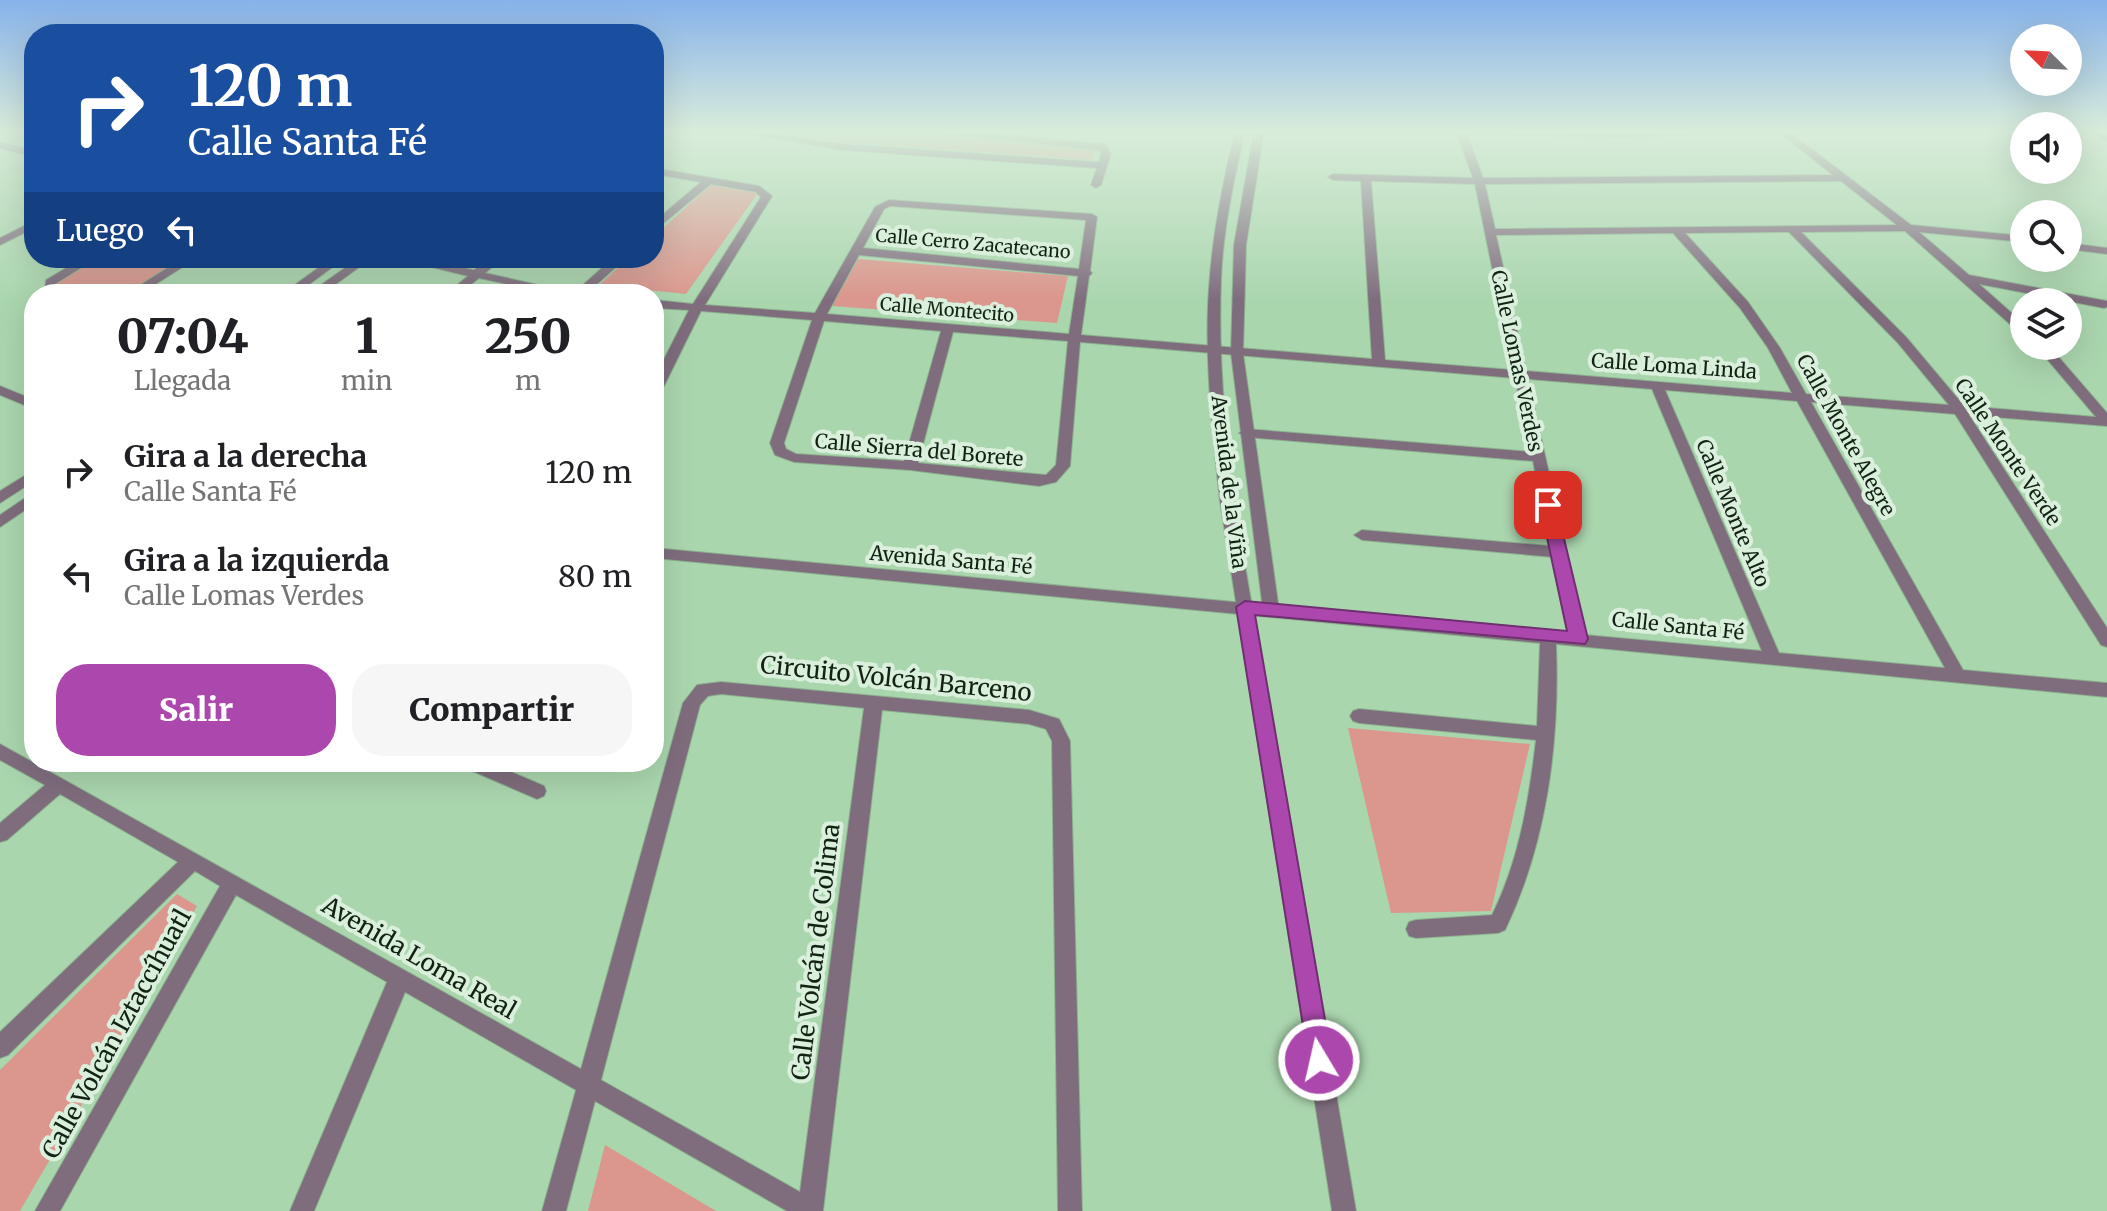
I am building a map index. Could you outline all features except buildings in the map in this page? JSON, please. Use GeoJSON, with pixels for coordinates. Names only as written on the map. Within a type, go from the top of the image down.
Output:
{"type":"FeatureCollection","features":[{"type":"Feature","properties":{"kind":"street"},"geometry":{"type":"LineString","coordinates":[[664,219],[700,188]]}},
{"type":"Feature","properties":{"kind":"street"},"geometry":{"type":"LineString","coordinates":[[664,372],[696,309],[767,196],[759,189],[751,188]]}},
{"type":"Feature","properties":{"kind":"street","name":"Avenida de la Viña"},"geometry":{"type":"LineString","coordinates":[[1226,188],[1214,280],[1218,435],[1344,1211]]}},
{"type":"Feature","properties":{"kind":"street","name":"Avenida de la Viña"},"geometry":{"type":"LineString","coordinates":[[1250,188],[1240,245],[1237,353],[1271,610]]}},
{"type":"Feature","properties":{"kind":"street"},"geometry":{"type":"LineString","coordinates":[[1367,188],[1379,364]]}},
{"type":"Feature","properties":{"kind":"street","name":"Calle Lomas Verdes"},"geometry":{"type":"LineString","coordinates":[[1480,188],[1578,639]]}},
{"type":"Feature","properties":{"kind":"street"},"geometry":{"type":"LineString","coordinates":[[1855,188],[1908,228],[2010,318]]}},
{"type":"Feature","properties":{"kind":"street"},"geometry":{"type":"LineString","coordinates":[[819,318],[880,207],[889,203],[1086,215],[1094,221],[1074,339]]}},
{"type":"Feature","properties":{"kind":"street"},"geometry":{"type":"LineString","coordinates":[[1489,232],[1908,228],[2010,238]]}},
{"type":"Feature","properties":{"kind":"street"},"geometry":{"type":"LineString","coordinates":[[0,242],[24,229]]}},
{"type":"Feature","properties":{"kind":"street","name":"Calle Monte Verde"},"geometry":{"type":"LineString","coordinates":[[1793,230],[1902,340],[1958,408],[2107,641]]}},
{"type":"Feature","properties":{"kind":"street","name":"Calle Monte Alegre"},"geometry":{"type":"LineString","coordinates":[[1677,231],[1744,305],[1801,395],[1957,675]]}},
{"type":"Feature","properties":{"kind":"street"},"geometry":{"type":"LineString","coordinates":[[2082,248],[2107,251]]}},
{"type":"Feature","properties":{"kind":"street","name":"Calle Cerro Zacatecano"},"geometry":{"type":"LineString","coordinates":[[856,251],[1086,273]]}},
{"type":"Feature","properties":{"kind":"street"},"geometry":{"type":"LineString","coordinates":[[50,284],[74,268]]}},
{"type":"Feature","properties":{"kind":"street"},"geometry":{"type":"LineString","coordinates":[[148,284],[175,268]]}},
{"type":"Feature","properties":{"kind":"street"},"geometry":{"type":"LineString","coordinates":[[302,284],[325,268]]}},
{"type":"Feature","properties":{"kind":"street"},"geometry":{"type":"LineString","coordinates":[[328,284],[352,268]]}},
{"type":"Feature","properties":{"kind":"street"},"geometry":{"type":"LineString","coordinates":[[448,268],[522,284]]}},
{"type":"Feature","properties":{"kind":"street"},"geometry":{"type":"LineString","coordinates":[[464,284],[484,268]]}},
{"type":"Feature","properties":{"kind":"street"},"geometry":{"type":"LineString","coordinates":[[590,284],[609,268]]}},
{"type":"Feature","properties":{"kind":"street"},"geometry":{"type":"LineString","coordinates":[[1964,278],[2104,304]]}},
{"type":"Feature","properties":{"kind":"street","name":"Calle Montecito"},"geometry":{"type":"LineString","coordinates":[[664,305],[1237,353]]}},
{"type":"Feature","properties":{"kind":"street","name":"Calle Sierra del Borete"},"geometry":{"type":"LineString","coordinates":[[819,318],[777,443],[780,452],[794,458],[910,466],[1039,481],[1059,474],[1063,466],[1074,339]]}},
{"type":"Feature","properties":{"kind":"street"},"geometry":{"type":"LineString","coordinates":[[910,466],[948,327]]}},
{"type":"Feature","properties":{"kind":"street","name":"Calle Loma Linda"},"geometry":{"type":"LineString","coordinates":[[1237,353],[2107,421]]}},
{"type":"Feature","properties":{"kind":"street"},"geometry":{"type":"LineString","coordinates":[[2054,360],[2107,421]]}},
{"type":"Feature","properties":{"kind":"street","name":"Calle Monte Alto"},"geometry":{"type":"LineString","coordinates":[[1656,384],[1773,658]]}},
{"type":"Feature","properties":{"kind":"street"},"geometry":{"type":"LineString","coordinates":[[0,390],[24,401]]}},
{"type":"Feature","properties":{"kind":"street"},"geometry":{"type":"LineString","coordinates":[[1246,433],[1537,457]]}},
{"type":"Feature","properties":{"kind":"street"},"geometry":{"type":"LineString","coordinates":[[0,498],[24,481]]}},
{"type":"Feature","properties":{"kind":"street"},"geometry":{"type":"LineString","coordinates":[[0,522],[24,504]]}},
{"type":"Feature","properties":{"kind":"street"},"geometry":{"type":"LineString","coordinates":[[1362,535],[1559,552]]}},
{"type":"Feature","properties":{"kind":"street","name":"Avenida Santa Fé"},"geometry":{"type":"LineString","coordinates":[[664,554],[1245,607]]}},
{"type":"Feature","properties":{"kind":"street","name":"Calle Santa Fé"},"geometry":{"type":"LineString","coordinates":[[1245,607],[2107,690]]}},
{"type":"Feature","properties":{"kind":"street"},"geometry":{"type":"LineString","coordinates":[[1416,929],[1498,924],[1510,905],[1532,823],[1544,734],[1550,663],[1548,636]]}},
{"type":"Feature","properties":{"kind":"street","name":"Circuito Volcán Barceno"},"geometry":{"type":"LineString","coordinates":[[554,1211],[586,1083],[692,703],[703,690],[721,688],[1029,717],[1053,724],[1061,741],[1070,1211]]}},
{"type":"Feature","properties":{"kind":"street","name":"Calle Volcán de Colima"},"geometry":{"type":"LineString","coordinates":[[811,1211],[874,701]]}},
{"type":"Feature","properties":{"kind":"street"},"geometry":{"type":"LineString","coordinates":[[1359,716],[1544,734]]}},
{"type":"Feature","properties":{"kind":"street","name":"Avenida Loma Real"},"geometry":{"type":"LineString","coordinates":[[0,751],[24,764]]}},
{"type":"Feature","properties":{"kind":"street","name":"Avenida Loma Real"},"geometry":{"type":"LineString","coordinates":[[38,772],[811,1211]]}},
{"type":"Feature","properties":{"kind":"street"},"geometry":{"type":"LineString","coordinates":[[497,772],[537,791]]}},
{"type":"Feature","properties":{"kind":"street"},"geometry":{"type":"LineString","coordinates":[[0,834],[59,784]]}},
{"type":"Feature","properties":{"kind":"street","name":"Calle Volcán Iztaccíhuatl"},"geometry":{"type":"LineString","coordinates":[[0,1047],[193,860]]}},
{"type":"Feature","properties":{"kind":"street","name":"Calle Volcán Iztaccíhuatl"},"geometry":{"type":"LineString","coordinates":[[47,1211],[233,882]]}},
{"type":"Feature","properties":{"kind":"street"},"geometry":{"type":"LineString","coordinates":[[302,1211],[400,977]]}},
{"type":"Feature","properties":{"kind":"shaded area"},"geometry":{"type":"Polygon","coordinates":[[[708,188],[758,193],[686,294],[664,292],[664,284],[600,284],[618,268],[664,268],[664,227],[708,188]]]}},
{"type":"Feature","properties":{"kind":"shaded area"},"geometry":{"type":"Polygon","coordinates":[[[858,259],[1068,276],[1057,323],[832,306],[858,259]]]}},
{"type":"Feature","properties":{"kind":"shaded area"},"geometry":{"type":"Polygon","coordinates":[[[80,268],[170,268],[143,284],[54,283],[80,268]]]}},
{"type":"Feature","properties":{"kind":"shaded area"},"geometry":{"type":"Polygon","coordinates":[[[1348,728],[1530,744],[1491,911],[1391,913],[1348,728]]]}},
{"type":"Feature","properties":{"kind":"shaded area"},"geometry":{"type":"Polygon","coordinates":[[[177,894],[197,906],[20,1211],[0,1211],[0,1070],[177,894]]]}},
{"type":"Feature","properties":{"kind":"shaded area"},"geometry":{"type":"Polygon","coordinates":[[[605,1145],[716,1211],[588,1211],[605,1145]]]}},
{"type":"Feature","properties":{"kind":"route"},"geometry":{"type":"LineString","coordinates":[[1319,1060],[1245,607],[1578,639],[1548,505]]}}]}
